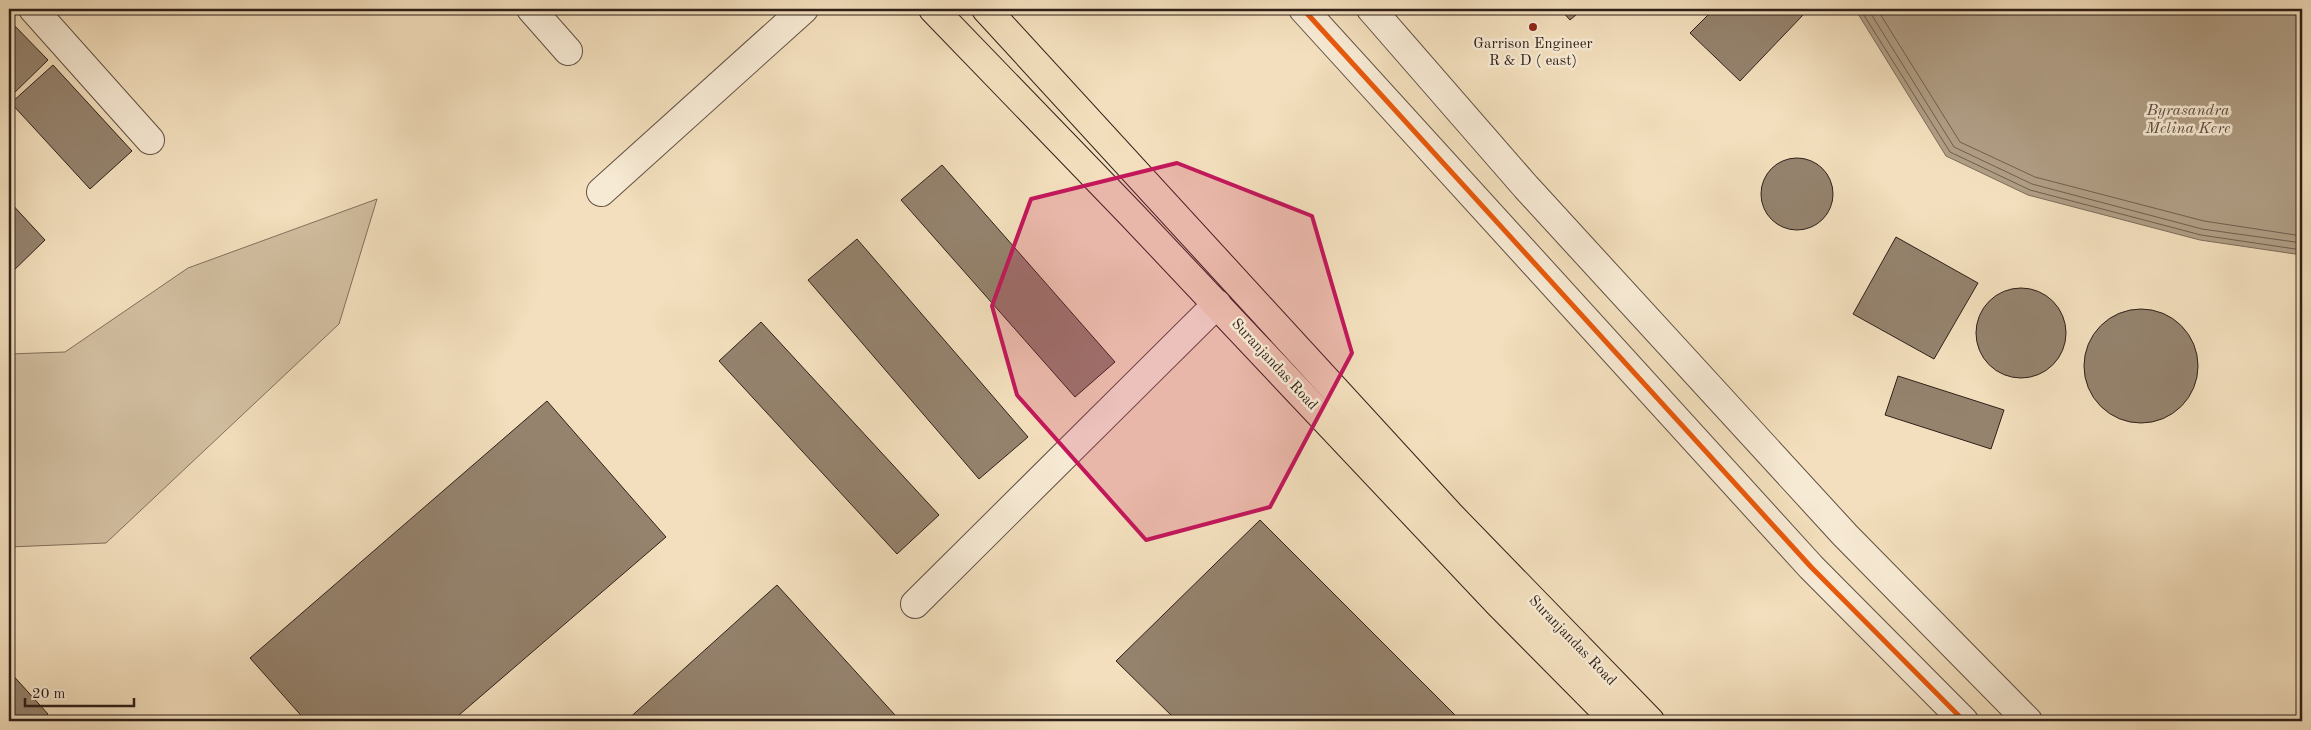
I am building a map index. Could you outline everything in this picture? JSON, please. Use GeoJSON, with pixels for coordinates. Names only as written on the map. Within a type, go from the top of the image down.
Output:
{"type":"FeatureCollection","features":[{"type":"Feature","properties":{"kind":"main road","name":"Suranjandas Road"},"geometry":{"type":"LineString","coordinates":[[933,9],[1218,304],[1499,604],[1614,721]]}},
{"type":"Feature","properties":{"kind":"main road","name":"Suranjandas Road"},"geometry":{"type":"LineString","coordinates":[[986,9],[1450,515],[1650,721]]}},
{"type":"Feature","properties":{"kind":"street"},"geometry":{"type":"LineString","coordinates":[[33,9],[150,140]]}},
{"type":"Feature","properties":{"kind":"street"},"geometry":{"type":"LineString","coordinates":[[532,9],[568,51]]}},
{"type":"Feature","properties":{"kind":"street"},"geometry":{"type":"LineString","coordinates":[[601,192],[804,9]]}},
{"type":"Feature","properties":{"kind":"street"},"geometry":{"type":"LineString","coordinates":[[1304,9],[1811,567],[1964,721]]}},
{"type":"Feature","properties":{"kind":"street"},"geometry":{"type":"LineString","coordinates":[[1371,9],[1526,186],[1845,535],[2028,721]]}},
{"type":"Feature","properties":{"kind":"street"},"geometry":{"type":"LineString","coordinates":[[915,604],[1218,304]]}},
{"type":"Feature","properties":{"kind":"highlighted area"},"geometry":{"type":"Polygon","coordinates":[[[1177,163],[1312,216],[1352,353],[1270,507],[1146,540],[1017,395],[992,306],[1031,199],[1177,163]]]}},
{"type":"Feature","properties":{"kind":"shaded area"},"geometry":{"type":"Polygon","coordinates":[[[377,199],[339,324],[106,543],[9,547],[9,354],[65,352],[188,268],[377,199]]]}},
{"type":"Feature","properties":{"kind":"water","name":"Byrasandra Melina Kere"},"geometry":{"type":"Polygon","coordinates":[[[1855,9],[2302,9],[2302,255],[2200,240],[2028,195],[1946,156],[1855,9]]]}},
{"type":"Feature","properties":{"kind":"building"},"geometry":{"type":"Polygon","coordinates":[[[1560,9],[1583,9],[1570,20],[1560,9]]]}},
{"type":"Feature","properties":{"kind":"building"},"geometry":{"type":"Polygon","coordinates":[[[1714,9],[1796,9],[1803,15],[1740,81],[1690,33],[1714,9]]]}},
{"type":"Feature","properties":{"kind":"building"},"geometry":{"type":"Polygon","coordinates":[[[9,20],[48,60],[10,97],[9,95],[9,20]]]}},
{"type":"Feature","properties":{"kind":"building"},"geometry":{"type":"Polygon","coordinates":[[[53,65],[132,151],[90,189],[11,103],[53,65]]]}},
{"type":"Feature","properties":{"kind":"building"},"geometry":{"type":"Polygon","coordinates":[[[1797,158],[1817,164],[1827,174],[1833,194],[1827,214],[1817,224],[1797,230],[1777,224],[1767,214],[1761,194],[1767,174],[1777,164],[1797,158]]]}},
{"type":"Feature","properties":{"kind":"building"},"geometry":{"type":"Polygon","coordinates":[[[942,165],[1115,362],[1075,397],[901,200],[942,165]]]}},
{"type":"Feature","properties":{"kind":"building"},"geometry":{"type":"Polygon","coordinates":[[[9,201],[45,240],[9,275],[9,201]]]}},
{"type":"Feature","properties":{"kind":"building"},"geometry":{"type":"Polygon","coordinates":[[[1896,237],[1978,283],[1934,359],[1853,314],[1896,237]]]}},
{"type":"Feature","properties":{"kind":"building"},"geometry":{"type":"Polygon","coordinates":[[[857,239],[1028,437],[979,479],[808,280],[857,239]]]}},
{"type":"Feature","properties":{"kind":"building"},"geometry":{"type":"Polygon","coordinates":[[[2021,288],[2038,291],[2053,301],[2063,316],[2066,333],[2063,350],[2053,365],[2038,375],[2021,378],[2004,375],[1989,365],[1979,350],[1976,333],[1979,316],[1989,301],[2004,291],[2021,288]]]}},
{"type":"Feature","properties":{"kind":"building"},"geometry":{"type":"Polygon","coordinates":[[[2141,309],[2163,314],[2181,326],[2193,344],[2198,366],[2193,388],[2181,406],[2163,418],[2141,423],[2119,418],[2101,406],[2089,388],[2084,366],[2089,344],[2101,326],[2119,314],[2141,309]]]}},
{"type":"Feature","properties":{"kind":"building"},"geometry":{"type":"Polygon","coordinates":[[[761,322],[939,515],[897,554],[719,361],[761,322]]]}},
{"type":"Feature","properties":{"kind":"building"},"geometry":{"type":"Polygon","coordinates":[[[1898,376],[2004,410],[1991,449],[1885,415],[1898,376]]]}},
{"type":"Feature","properties":{"kind":"building"},"geometry":{"type":"Polygon","coordinates":[[[547,401],[666,537],[452,721],[306,721],[250,658],[547,401]]]}},
{"type":"Feature","properties":{"kind":"building"},"geometry":{"type":"Polygon","coordinates":[[[1260,520],[1461,721],[1177,721],[1116,661],[1260,520]]]}},
{"type":"Feature","properties":{"kind":"building"},"geometry":{"type":"Polygon","coordinates":[[[777,585],[895,715],[888,721],[626,721],[777,585]]]}},
{"type":"Feature","properties":{"kind":"building"},"geometry":{"type":"Polygon","coordinates":[[[9,671],[48,714],[39,721],[9,721],[9,671]]]}},
{"type":"Feature","properties":{"kind":"cycle path"},"geometry":{"type":"LineString","coordinates":[[1303,9],[1811,567],[1964,721]]}},
{"type":"Feature","properties":{"kind":"place","name":"Garrison Engineer R & D ( east)"},"geometry":{"type":"Point","coordinates":[1533,27]}}]}
